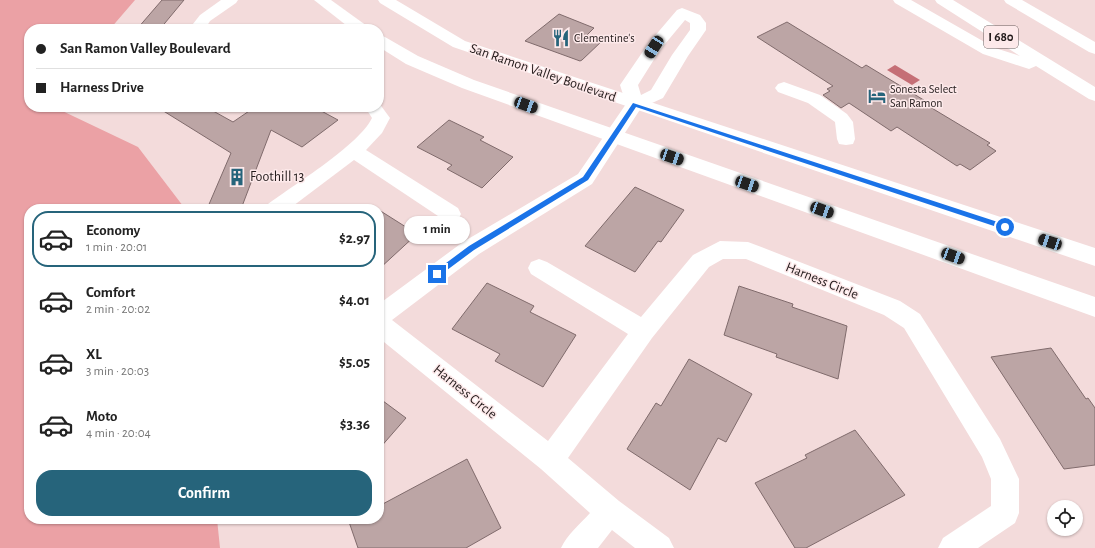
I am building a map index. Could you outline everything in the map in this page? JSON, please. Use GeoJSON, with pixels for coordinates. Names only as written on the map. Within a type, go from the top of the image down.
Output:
{"type":"FeatureCollection","features":[{"type":"Feature","properties":{"kind":"main road"},"geometry":{"type":"LineString","coordinates":[[201,24],[205,18],[231,0]]}},
{"type":"Feature","properties":{"kind":"main road"},"geometry":{"type":"LineString","coordinates":[[321,0],[354,24]]}},
{"type":"Feature","properties":{"kind":"main road","name":"San Ramon Valley Boulevard"},"geometry":{"type":"LineString","coordinates":[[385,0],[459,44],[1095,257]]}},
{"type":"Feature","properties":{"kind":"main road"},"geometry":{"type":"LineString","coordinates":[[900,0],[989,51],[1060,74]]}},
{"type":"Feature","properties":{"kind":"main road","name":"I 680"},"geometry":{"type":"LineString","coordinates":[[942,0],[1095,96]]}},
{"type":"Feature","properties":{"kind":"main road","name":"I 680"},"geometry":{"type":"LineString","coordinates":[[1011,0],[1095,49]]}},
{"type":"Feature","properties":{"kind":"main road"},"geometry":{"type":"LineString","coordinates":[[384,313],[471,248],[586,179],[635,104],[657,94],[680,55],[698,30],[698,22],[693,17],[682,13],[654,47],[629,85],[635,104]]}},
{"type":"Feature","properties":{"kind":"main road"},"geometry":{"type":"LineString","coordinates":[[384,43],[412,60],[468,84],[1095,307]]}},
{"type":"Feature","properties":{"kind":"main road"},"geometry":{"type":"LineString","coordinates":[[784,88],[814,99],[841,118],[844,122],[846,139]]}},
{"type":"Feature","properties":{"kind":"main road"},"geometry":{"type":"LineString","coordinates":[[281,204],[354,150],[376,129],[381,118],[377,112]]}},
{"type":"Feature","properties":{"kind":"main road"},"geometry":{"type":"LineString","coordinates":[[354,150],[451,214]]}},
{"type":"Feature","properties":{"kind":"main road","name":"Harness Circle"},"geometry":{"type":"LineString","coordinates":[[550,460],[644,331],[701,260],[720,250],[748,251],[892,308],[912,321],[991,448],[1005,479],[1005,513],[953,548]]}},
{"type":"Feature","properties":{"kind":"main road"},"geometry":{"type":"LineString","coordinates":[[539,268],[644,331]]}},
{"type":"Feature","properties":{"kind":"main road","name":"Harness Circle"},"geometry":{"type":"LineString","coordinates":[[384,328],[550,460],[609,511],[659,548]]}},
{"type":"Feature","properties":{"kind":"main road"},"geometry":{"type":"LineString","coordinates":[[576,548],[584,542],[609,511]]}},
{"type":"Feature","properties":{"kind":"shaded area"},"geometry":{"type":"Polygon","coordinates":[[[0,0],[135,0],[114,24],[24,24],[24,112],[64,112],[138,147],[181,204],[24,204],[24,524],[218,524],[220,548],[0,548],[0,0]]]}},
{"type":"Feature","properties":{"kind":"shaded area"},"geometry":{"type":"Polygon","coordinates":[[[895,65],[920,80],[912,85],[887,70],[895,65]]]}},
{"type":"Feature","properties":{"kind":"building"},"geometry":{"type":"Polygon","coordinates":[[[162,0],[184,0],[164,24],[141,24],[162,0]]]}},
{"type":"Feature","properties":{"kind":"building","name":"Clementine's"},"geometry":{"type":"Polygon","coordinates":[[[559,14],[594,28],[587,35],[602,41],[580,61],[525,41],[559,14]]]}},
{"type":"Feature","properties":{"kind":"building","name":"Sonesta Select San Ramon"},"geometry":{"type":"Polygon","coordinates":[[[787,22],[862,68],[866,65],[927,102],[925,104],[990,143],[987,145],[996,151],[970,170],[960,164],[957,166],[897,127],[891,131],[849,103],[841,108],[823,95],[830,91],[827,89],[833,86],[757,37],[787,22]]]}},
{"type":"Feature","properties":{"kind":"building"},"geometry":{"type":"Polygon","coordinates":[[[165,112],[215,112],[233,122],[248,112],[323,112],[338,120],[302,147],[271,130],[243,204],[209,204],[231,153],[165,112]]]}},
{"type":"Feature","properties":{"kind":"building"},"geometry":{"type":"Polygon","coordinates":[[[449,120],[484,137],[480,140],[513,157],[482,188],[447,169],[452,165],[417,147],[449,120]]]}},
{"type":"Feature","properties":{"kind":"building"},"geometry":{"type":"Polygon","coordinates":[[[635,187],[684,210],[661,242],[658,241],[635,272],[585,246],[635,187]]]}},
{"type":"Feature","properties":{"kind":"building"},"geometry":{"type":"Polygon","coordinates":[[[384,213],[417,234],[384,264],[384,213]]]}},
{"type":"Feature","properties":{"kind":"building"},"geometry":{"type":"Polygon","coordinates":[[[487,283],[534,306],[530,312],[576,335],[543,387],[495,361],[500,354],[452,329],[487,283]]]}},
{"type":"Feature","properties":{"kind":"building"},"geometry":{"type":"Polygon","coordinates":[[[739,286],[793,304],[792,307],[847,326],[838,379],[776,357],[777,354],[724,335],[739,286]]]}},
{"type":"Feature","properties":{"kind":"building"},"geometry":{"type":"Polygon","coordinates":[[[1051,348],[1086,399],[1088,398],[1095,408],[1095,465],[1064,469],[991,357],[1051,348]]]}},
{"type":"Feature","properties":{"kind":"building"},"geometry":{"type":"Polygon","coordinates":[[[689,359],[752,394],[726,442],[718,438],[690,490],[627,449],[656,403],[661,406],[689,359]]]}},
{"type":"Feature","properties":{"kind":"building"},"geometry":{"type":"Polygon","coordinates":[[[384,402],[406,418],[384,443],[384,402]]]}},
{"type":"Feature","properties":{"kind":"building"},"geometry":{"type":"Polygon","coordinates":[[[855,430],[905,495],[806,548],[795,548],[755,483],[807,458],[805,455],[855,430]]]}},
{"type":"Feature","properties":{"kind":"building"},"geometry":{"type":"Polygon","coordinates":[[[467,459],[501,528],[466,548],[358,548],[350,524],[384,524],[384,503],[467,459]]]}},
{"type":"Feature","properties":{"kind":"place","name":"Clementine's"},"geometry":{"type":"Point","coordinates":[561,38]}},
{"type":"Feature","properties":{"kind":"place","name":"Sonesta Select San Ramon"},"geometry":{"type":"Point","coordinates":[877,96]}},
{"type":"Feature","properties":{"kind":"place","name":"Foothill 13"},"geometry":{"type":"Point","coordinates":[237,177]}},
{"type":"Feature","properties":{"kind":"route"},"geometry":{"type":"LineString","coordinates":[[437,274],[471,248],[586,179],[635,104],[1005,227]]}}]}
